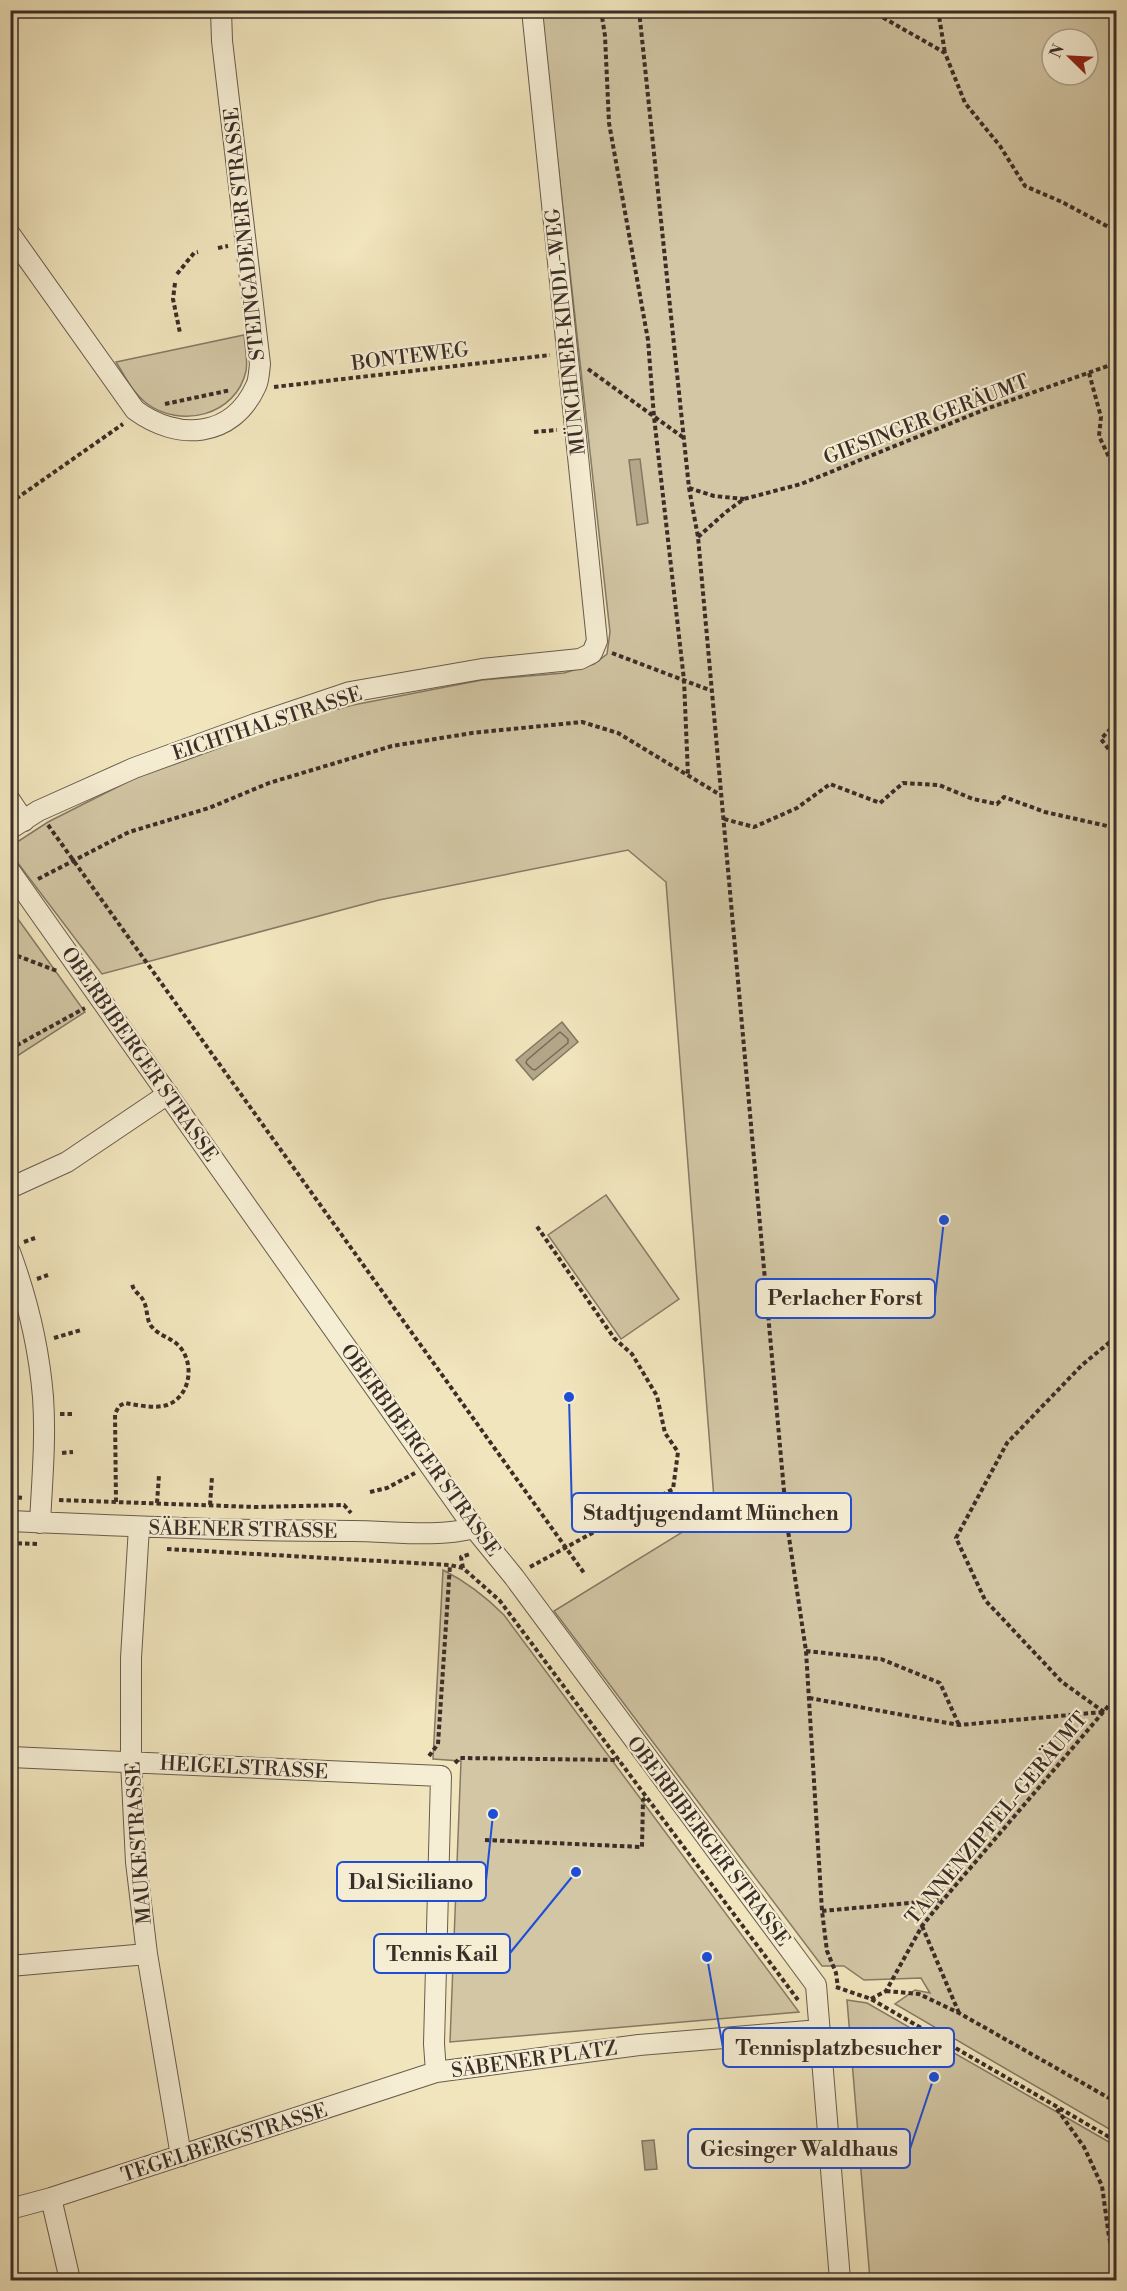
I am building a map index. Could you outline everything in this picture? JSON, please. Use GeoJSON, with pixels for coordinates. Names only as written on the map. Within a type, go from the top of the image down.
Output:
{"type":"FeatureCollection","features":[{"type":"Feature","properties":{"kind":"street","name":"STEINGADENER STRASSE"},"geometry":{"type":"LineString","coordinates":[[10,234],[135,410],[150,421],[173,430],[218,427],[236,414],[248,400],[256,385],[260,364],[222,41],[221,10]]}},
{"type":"Feature","properties":{"kind":"street","name":"MÜNCHNER-KINDL-WEG"},"geometry":{"type":"LineString","coordinates":[[532,10],[597,641],[593,649]]}},
{"type":"Feature","properties":{"kind":"street","name":"EICHTHALSTRASSE"},"geometry":{"type":"LineString","coordinates":[[24,820],[134,768],[350,692],[482,669],[580,659],[593,649]]}},
{"type":"Feature","properties":{"kind":"street"},"geometry":{"type":"LineString","coordinates":[[10,800],[24,820]]}},
{"type":"Feature","properties":{"kind":"street","name":"OBERBIBERGER STRASSE"},"geometry":{"type":"LineString","coordinates":[[16,879],[474,1528],[514,1577],[816,1984],[840,2280]]}},
{"type":"Feature","properties":{"kind":"street"},"geometry":{"type":"LineString","coordinates":[[10,1188],[67,1162],[168,1094]]}},
{"type":"Feature","properties":{"kind":"street"},"geometry":{"type":"LineString","coordinates":[[10,1252],[20,1278],[35,1344],[43,1399],[40,1523]]}},
{"type":"Feature","properties":{"kind":"street","name":"SÄBENER STRASSE"},"geometry":{"type":"LineString","coordinates":[[10,1521],[139,1527],[423,1534],[457,1532],[474,1528]]}},
{"type":"Feature","properties":{"kind":"street","name":"MAUKESTRASSE"},"geometry":{"type":"LineString","coordinates":[[139,1527],[131,1658],[131,1761],[136,1862],[147,1954],[182,2156]]}},
{"type":"Feature","properties":{"kind":"street","name":"HEIGELSTRASSE"},"geometry":{"type":"LineString","coordinates":[[10,1757],[441,1776]]}},
{"type":"Feature","properties":{"kind":"street","name":"SÄBENER PLATZ"},"geometry":{"type":"LineString","coordinates":[[441,1776],[434,2044],[436,2072],[639,2045],[820,2030]]}},
{"type":"Feature","properties":{"kind":"street"},"geometry":{"type":"LineString","coordinates":[[10,1966],[147,1954]]}},
{"type":"Feature","properties":{"kind":"street","name":"TEGELBERGSTRASSE"},"geometry":{"type":"LineString","coordinates":[[10,2209],[182,2156],[436,2072]]}},
{"type":"Feature","properties":{"kind":"street"},"geometry":{"type":"LineString","coordinates":[[51,2198],[70,2280]]}},
{"type":"Feature","properties":{"kind":"path"},"geometry":{"type":"LineString","coordinates":[[601,10],[605,36],[609,123],[648,340],[654,417],[684,680],[688,776]]}},
{"type":"Feature","properties":{"kind":"path"},"geometry":{"type":"LineString","coordinates":[[639,10],[689,488],[698,537],[787,1524],[806,1651],[822,1911],[827,1951],[836,1973],[838,1988],[870,1999],[1116,2140]]}},
{"type":"Feature","properties":{"kind":"path"},"geometry":{"type":"LineString","coordinates":[[870,10],[945,53]]}},
{"type":"Feature","properties":{"kind":"path"},"geometry":{"type":"LineString","coordinates":[[938,10],[945,53],[965,103],[1000,146],[1025,186],[1062,202],[1116,231]]}},
{"type":"Feature","properties":{"kind":"path"},"geometry":{"type":"LineString","coordinates":[[177,274],[194,253],[198,252]]}},
{"type":"Feature","properties":{"kind":"path"},"geometry":{"type":"LineString","coordinates":[[175,283],[173,299],[180,333]]}},
{"type":"Feature","properties":{"kind":"path","name":"BONTEWEG"},"geometry":{"type":"LineString","coordinates":[[135,410],[256,385],[268,388],[566,353]]}},
{"type":"Feature","properties":{"kind":"path"},"geometry":{"type":"LineString","coordinates":[[566,353],[684,439]]}},
{"type":"Feature","properties":{"kind":"path","name":"GIESINGER GERÄUMT"},"geometry":{"type":"LineString","coordinates":[[689,488],[714,496],[744,499],[801,484],[986,409],[1116,363]]}},
{"type":"Feature","properties":{"kind":"path"},"geometry":{"type":"LineString","coordinates":[[1089,373],[1101,417],[1100,436],[1116,472],[1116,492]]}},
{"type":"Feature","properties":{"kind":"path"},"geometry":{"type":"LineString","coordinates":[[10,503],[126,422],[135,410]]}},
{"type":"Feature","properties":{"kind":"path","name":"GIESINGER GERÄUMT"},"geometry":{"type":"LineString","coordinates":[[698,537],[744,499]]}},
{"type":"Feature","properties":{"kind":"path"},"geometry":{"type":"LineString","coordinates":[[593,649],[712,691]]}},
{"type":"Feature","properties":{"kind":"path"},"geometry":{"type":"LineString","coordinates":[[16,879],[74,860],[129,832],[209,808],[269,783],[392,746],[472,733],[582,722],[618,733],[722,796]]}},
{"type":"Feature","properties":{"kind":"path"},"geometry":{"type":"LineString","coordinates":[[1116,723],[1101,739],[1116,759]]}},
{"type":"Feature","properties":{"kind":"path"},"geometry":{"type":"LineString","coordinates":[[724,819],[754,827],[797,808],[830,784],[880,803],[903,783],[939,786],[997,804],[1004,797],[1045,812],[1116,828]]}},
{"type":"Feature","properties":{"kind":"path"},"geometry":{"type":"LineString","coordinates":[[24,820],[74,860],[584,1573]]}},
{"type":"Feature","properties":{"kind":"path"},"geometry":{"type":"LineString","coordinates":[[10,953],[62,973],[76,964]]}},
{"type":"Feature","properties":{"kind":"path"},"geometry":{"type":"LineString","coordinates":[[10,1049],[100,998]]}},
{"type":"Feature","properties":{"kind":"path"},"geometry":{"type":"LineString","coordinates":[[514,1577],[673,1489],[678,1452],[665,1432],[657,1396],[632,1354],[615,1338],[536,1225]]}},
{"type":"Feature","properties":{"kind":"path"},"geometry":{"type":"LineString","coordinates":[[116,1502],[115,1414],[117,1409],[125,1403],[157,1406],[172,1402],[185,1390],[188,1375],[183,1352],[175,1342],[153,1329],[144,1300],[134,1291],[132,1284]]}},
{"type":"Feature","properties":{"kind":"path"},"geometry":{"type":"LineString","coordinates":[[35,1344],[81,1330]]}},
{"type":"Feature","properties":{"kind":"path"},"geometry":{"type":"LineString","coordinates":[[1104,1712],[1062,1682],[985,1600],[956,1538],[1007,1443],[1082,1365],[1116,1337]]}},
{"type":"Feature","properties":{"kind":"path"},"geometry":{"type":"LineString","coordinates":[[370,1492],[387,1488],[423,1469]]}},
{"type":"Feature","properties":{"kind":"path"},"geometry":{"type":"LineString","coordinates":[[157,1503],[159,1475]]}},
{"type":"Feature","properties":{"kind":"path"},"geometry":{"type":"LineString","coordinates":[[210,1505],[212,1477]]}},
{"type":"Feature","properties":{"kind":"path"},"geometry":{"type":"LineString","coordinates":[[10,1497],[210,1505],[344,1505]]}},
{"type":"Feature","properties":{"kind":"path"},"geometry":{"type":"LineString","coordinates":[[10,1543],[42,1544]]}},
{"type":"Feature","properties":{"kind":"path"},"geometry":{"type":"LineString","coordinates":[[138,1548],[450,1565],[463,1568],[500,1601],[799,2002]]}},
{"type":"Feature","properties":{"kind":"path"},"geometry":{"type":"LineString","coordinates":[[416,1775],[438,1744],[450,1565]]}},
{"type":"Feature","properties":{"kind":"path"},"geometry":{"type":"LineString","coordinates":[[806,1651],[881,1659],[940,1683],[959,1725]]}},
{"type":"Feature","properties":{"kind":"path","name":"TANNENZIPFEL-GERÄUMT"},"geometry":{"type":"LineString","coordinates":[[886,1990],[922,1926],[1116,1697]]}},
{"type":"Feature","properties":{"kind":"path"},"geometry":{"type":"LineString","coordinates":[[809,1698],[959,1725],[1104,1712]]}},
{"type":"Feature","properties":{"kind":"path"},"geometry":{"type":"LineString","coordinates":[[441,1776],[460,1758],[620,1760]]}},
{"type":"Feature","properties":{"kind":"path"},"geometry":{"type":"LineString","coordinates":[[485,1840],[642,1847],[643,1800],[666,1784]]}},
{"type":"Feature","properties":{"kind":"path"},"geometry":{"type":"LineString","coordinates":[[822,1911],[943,1900]]}},
{"type":"Feature","properties":{"kind":"path"},"geometry":{"type":"LineString","coordinates":[[922,1926],[959,2013]]}},
{"type":"Feature","properties":{"kind":"path"},"geometry":{"type":"LineString","coordinates":[[870,1999],[886,1990],[919,1994],[959,2013],[1116,2102]]}},
{"type":"Feature","properties":{"kind":"path"},"geometry":{"type":"LineString","coordinates":[[1055,2106],[1084,2147],[1102,2186],[1109,2237],[1116,2264]]}},
{"type":"Feature","properties":{"kind":"shaded area"},"geometry":{"type":"Polygon","coordinates":[[[541,11],[1116,11],[1116,2133],[895,2004],[915,1990],[930,1993],[921,1978],[864,1980],[844,1966],[822,1966],[554,1611],[715,1512],[666,882],[628,850],[379,900],[102,974],[11,854],[11,846],[48,822],[135,778],[261,730],[353,705],[482,680],[564,673],[594,664],[607,654],[610,632],[541,11]]]}},
{"type":"Feature","properties":{"kind":"shaded area"},"geometry":{"type":"Polygon","coordinates":[[[244,335],[247,367],[240,386],[231,399],[205,414],[175,415],[160,411],[146,403],[129,384],[116,362],[244,335]]]}},
{"type":"Feature","properties":{"kind":"shaded area"},"geometry":{"type":"Polygon","coordinates":[[[10,908],[85,1012],[11,1060],[10,1060],[10,908]]]}},
{"type":"Feature","properties":{"kind":"shaded area"},"geometry":{"type":"Polygon","coordinates":[[[606,1195],[679,1299],[621,1339],[548,1235],[606,1195]]]}},
{"type":"Feature","properties":{"kind":"shaded area"},"geometry":{"type":"Polygon","coordinates":[[[443,1570],[475,1590],[504,1615],[799,2012],[450,2042],[461,1761],[433,1759],[443,1570]]]}},
{"type":"Feature","properties":{"kind":"shaded area"},"geometry":{"type":"Polygon","coordinates":[[[847,2000],[867,2003],[1116,2146],[1116,2280],[870,2280],[847,2000]]]}},
{"type":"Feature","properties":{"kind":"water"},"geometry":{"type":"Polygon","coordinates":[[[640,459],[648,523],[637,525],[629,460],[640,459]]]}},
{"type":"Feature","properties":{"kind":"water"},"geometry":{"type":"Polygon","coordinates":[[[562,1022],[578,1042],[533,1080],[516,1060],[562,1022]]]}},
{"type":"Feature","properties":{"kind":"water"},"geometry":{"type":"Polygon","coordinates":[[[654,2140],[657,2169],[645,2170],[642,2141],[654,2140]]]}},
{"type":"Feature","properties":{"kind":"place","name":"Perlacher Forst"},"geometry":{"type":"Point","coordinates":[944,1220]}},
{"type":"Feature","properties":{"kind":"place","name":"Stadtjugendamt München"},"geometry":{"type":"Point","coordinates":[569,1397]}},
{"type":"Feature","properties":{"kind":"place","name":"Dal Siciliano"},"geometry":{"type":"Point","coordinates":[493,1814]}},
{"type":"Feature","properties":{"kind":"place","name":"Tennis Kail"},"geometry":{"type":"Point","coordinates":[576,1872]}},
{"type":"Feature","properties":{"kind":"place","name":"Tennisplatzbesucher"},"geometry":{"type":"Point","coordinates":[707,1957]}},
{"type":"Feature","properties":{"kind":"place","name":"Giesinger Waldhaus"},"geometry":{"type":"Point","coordinates":[934,2077]}}]}
